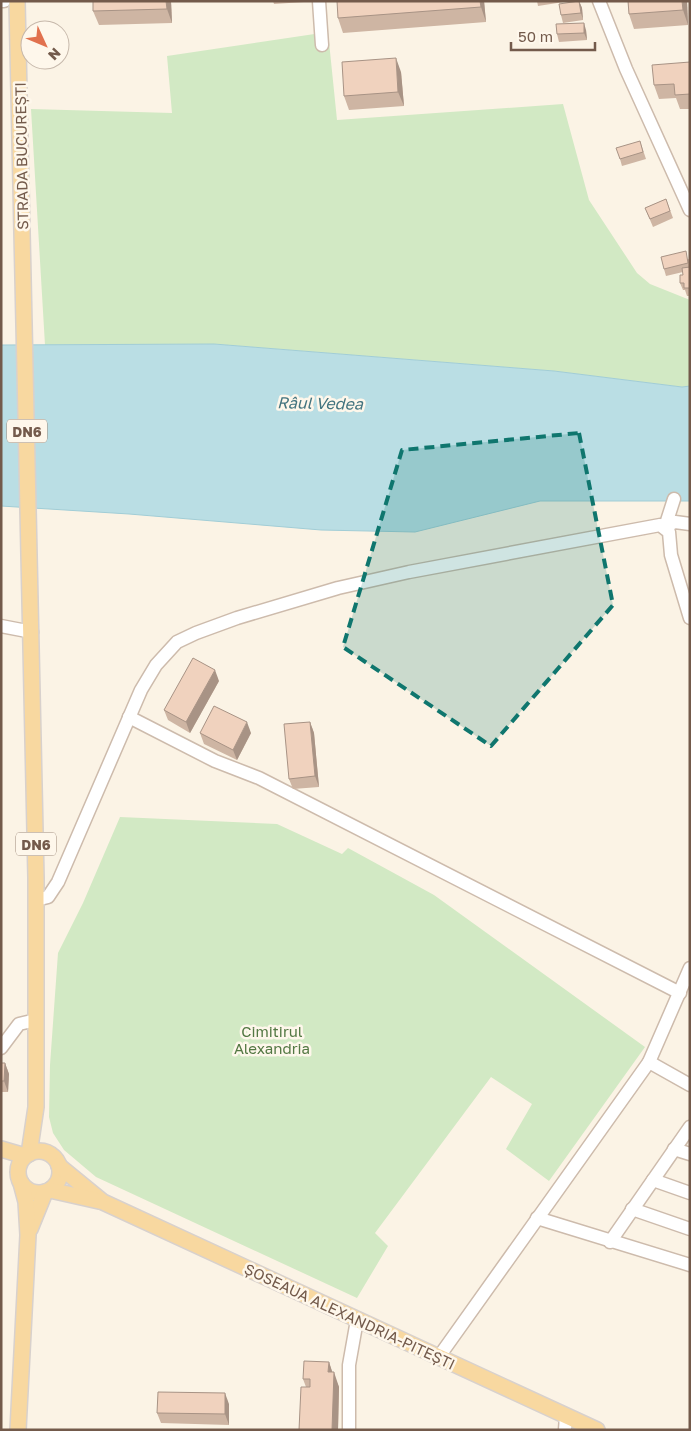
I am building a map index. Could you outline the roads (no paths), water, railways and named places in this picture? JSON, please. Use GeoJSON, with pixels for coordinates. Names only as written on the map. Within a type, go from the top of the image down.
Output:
{"type":"FeatureCollection","features":[{"type":"Feature","properties":{"kind":"main road","name":"STRADA BUCUREȘTI"},"geometry":{"type":"LineString","coordinates":[[17,1],[32,632]]}},
{"type":"Feature","properties":{"kind":"main road","name":"DN6"},"geometry":{"type":"LineString","coordinates":[[20,1177],[27,1155],[36,1107],[36,900],[32,632]]}},
{"type":"Feature","properties":{"kind":"main road","name":"DN6"},"geometry":{"type":"LineString","coordinates":[[36,1107],[49,1153],[59,1166]]}},
{"type":"Feature","properties":{"kind":"main road"},"geometry":{"type":"LineString","coordinates":[[1,1149],[27,1155],[35,1151],[49,1153]]}},
{"type":"Feature","properties":{"kind":"main road"},"geometry":{"type":"LineString","coordinates":[[1,1159],[20,1177],[32,1192],[47,1191]]}},
{"type":"Feature","properties":{"kind":"main road"},"geometry":{"type":"LineString","coordinates":[[28,1235],[47,1191],[58,1180],[59,1166]]}},
{"type":"Feature","properties":{"kind":"main road","name":"ȘOSEAUA ALEXANDRIA-PITEȘTI"},"geometry":{"type":"LineString","coordinates":[[59,1166],[103,1202]]}},
{"type":"Feature","properties":{"kind":"main road"},"geometry":{"type":"LineString","coordinates":[[18,1430],[28,1235],[26,1202],[20,1177]]}},
{"type":"Feature","properties":{"kind":"main road","name":"ȘOSEAUA ALEXANDRIA-PITEȘTI"},"geometry":{"type":"LineString","coordinates":[[47,1191],[103,1202],[438,1358],[566,1423],[597,1430]]}},
{"type":"Feature","properties":{"kind":"street"},"geometry":{"type":"LineString","coordinates":[[318,1],[322,45]]}},
{"type":"Feature","properties":{"kind":"street"},"geometry":{"type":"LineString","coordinates":[[599,1],[626,69],[690,210]]}},
{"type":"Feature","properties":{"kind":"street"},"geometry":{"type":"LineString","coordinates":[[665,527],[674,499]]}},
{"type":"Feature","properties":{"kind":"street"},"geometry":{"type":"LineString","coordinates":[[36,900],[48,897],[58,882],[141,690],[156,665],[178,642],[236,618],[338,588],[409,572],[646,527],[665,527],[675,522],[690,524]]}},
{"type":"Feature","properties":{"kind":"street"},"geometry":{"type":"LineString","coordinates":[[665,527],[670,532],[671,555],[690,618]]}},
{"type":"Feature","properties":{"kind":"street"},"geometry":{"type":"LineString","coordinates":[[1,626],[32,632]]}},
{"type":"Feature","properties":{"kind":"street"},"geometry":{"type":"LineString","coordinates":[[129,717],[215,761],[259,778],[680,993]]}},
{"type":"Feature","properties":{"kind":"street"},"geometry":{"type":"LineString","coordinates":[[438,1358],[649,1062],[690,968]]}},
{"type":"Feature","properties":{"kind":"street"},"geometry":{"type":"LineString","coordinates":[[1,1048],[19,1024],[36,1020]]}},
{"type":"Feature","properties":{"kind":"street"},"geometry":{"type":"LineString","coordinates":[[649,1062],[690,1084]]}},
{"type":"Feature","properties":{"kind":"street"},"geometry":{"type":"LineString","coordinates":[[610,1242],[690,1127]]}},
{"type":"Feature","properties":{"kind":"street"},"geometry":{"type":"LineString","coordinates":[[674,1149],[690,1154]]}},
{"type":"Feature","properties":{"kind":"street"},"geometry":{"type":"LineString","coordinates":[[653,1180],[690,1193]]}},
{"type":"Feature","properties":{"kind":"street"},"geometry":{"type":"LineString","coordinates":[[632,1209],[690,1229]]}},
{"type":"Feature","properties":{"kind":"street"},"geometry":{"type":"LineString","coordinates":[[537,1218],[610,1242],[690,1265]]}},
{"type":"Feature","properties":{"kind":"street"},"geometry":{"type":"LineString","coordinates":[[349,1430],[349,1365],[357,1320]]}},
{"type":"Feature","properties":{"kind":"water","name":"Râul Vedea"},"geometry":{"type":"Polygon","coordinates":[[[214,344],[554,371],[682,387],[690,386],[690,501],[540,501],[415,532],[321,530],[129,514],[1,506],[1,345],[214,344]]]}},
{"type":"Feature","properties":{"kind":"park label","name":"Cimitirul Alexandria"},"geometry":{"type":"Point","coordinates":[272,1040]}}]}
